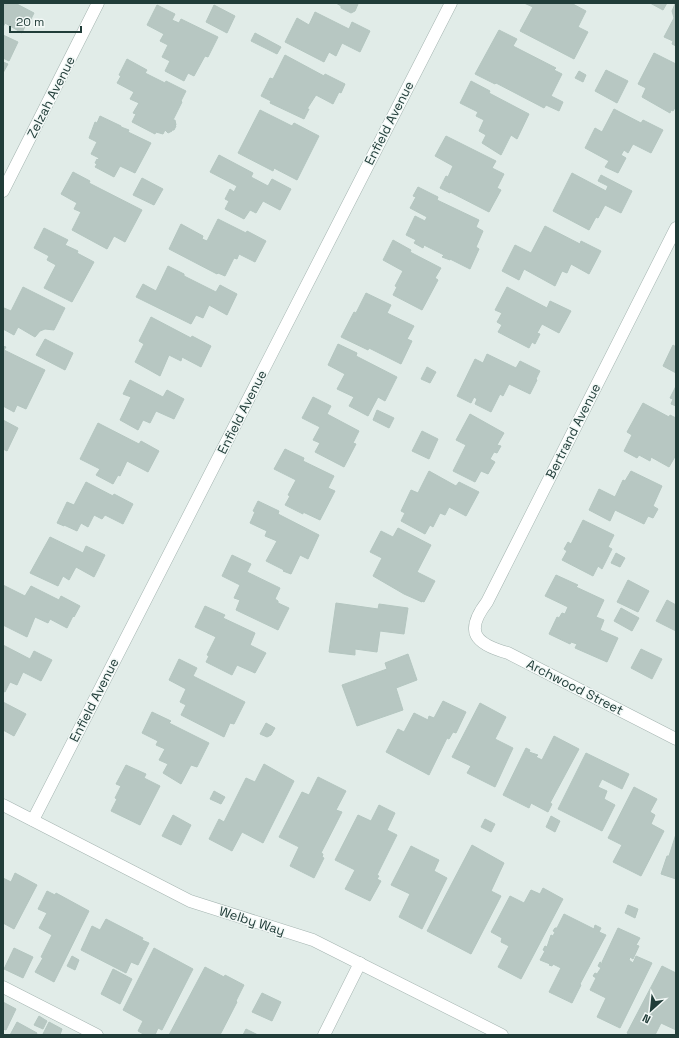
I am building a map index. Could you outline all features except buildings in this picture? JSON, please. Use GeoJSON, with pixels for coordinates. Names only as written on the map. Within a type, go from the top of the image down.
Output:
{"type":"FeatureCollection","features":[{"type":"Feature","properties":{"kind":"street","name":"Zelzah Avenue"},"geometry":{"type":"LineString","coordinates":[[3,191],[98,3]]}},
{"type":"Feature","properties":{"kind":"street","name":"Enfield Avenue"},"geometry":{"type":"LineString","coordinates":[[33,820],[451,3]]}},
{"type":"Feature","properties":{"kind":"street","name":"Bertrand Avenue"},"geometry":{"type":"LineString","coordinates":[[475,635],[477,617],[487,602],[676,228]]}},
{"type":"Feature","properties":{"kind":"street","name":"Archwood Street"},"geometry":{"type":"LineString","coordinates":[[475,635],[481,642],[488,646],[508,653],[676,739]]}},
{"type":"Feature","properties":{"kind":"street","name":"Welby Way"},"geometry":{"type":"LineString","coordinates":[[3,805],[190,901],[312,940],[502,1035]]}},
{"type":"Feature","properties":{"kind":"street"},"geometry":{"type":"LineString","coordinates":[[324,1035],[360,963]]}},
{"type":"Feature","properties":{"kind":"street"},"geometry":{"type":"LineString","coordinates":[[3,988],[96,1035]]}}]}
